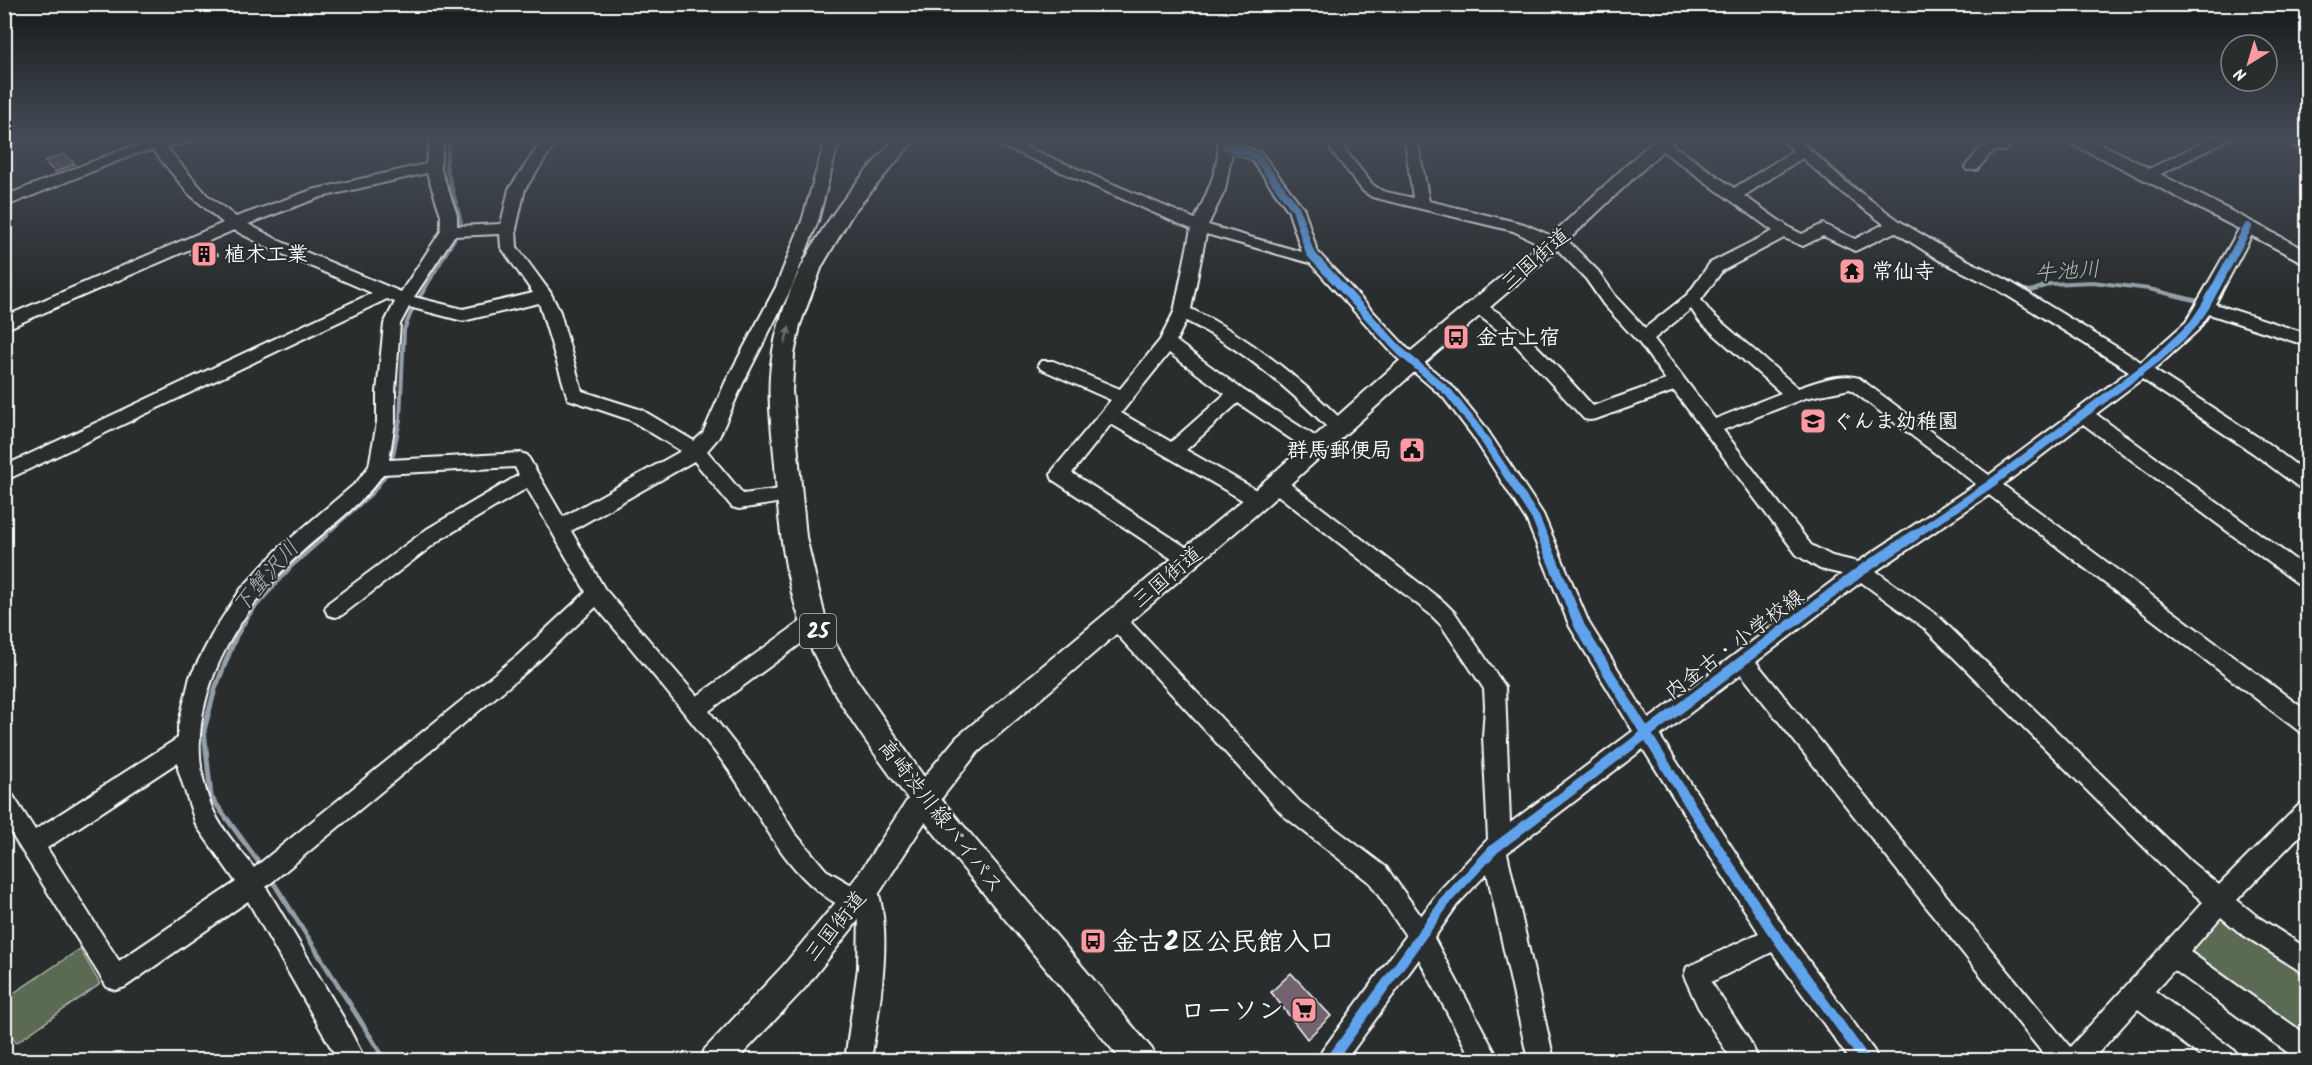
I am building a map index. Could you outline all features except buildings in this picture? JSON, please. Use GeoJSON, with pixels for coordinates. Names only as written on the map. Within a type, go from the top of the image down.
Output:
{"type":"FeatureCollection","features":[{"type":"Feature","properties":{"kind":"main road","name":"高崎渋川線バイパス"},"geometry":{"type":"LineString","coordinates":[[862,188],[839,219],[803,288],[791,319],[783,356],[781,396],[788,495],[794,544],[814,623],[843,682],[924,800],[1141,1060]]}},
{"type":"Feature","properties":{"kind":"main road","name":"高崎渋川線バイパス"},"geometry":{"type":"LineString","coordinates":[[783,434],[792,376],[813,304],[836,253],[871,197],[879,188]]}},
{"type":"Feature","properties":{"kind":"main road","name":"三国街道"},"geometry":{"type":"LineString","coordinates":[[716,1060],[794,977],[861,894],[924,800],[967,745],[1258,501],[1413,361],[1479,308],[1616,188]]}},
{"type":"Feature","properties":{"kind":"main road"},"geometry":{"type":"LineString","coordinates":[[2172,188],[2307,259]]}},
{"type":"Feature","properties":{"kind":"street"},"geometry":{"type":"LineString","coordinates":[[4,202],[40,188]]}},
{"type":"Feature","properties":{"kind":"street"},"geometry":{"type":"LineString","coordinates":[[194,188],[208,204],[236,223],[288,250],[396,296],[450,314],[463,315],[544,296]]}},
{"type":"Feature","properties":{"kind":"street"},"geometry":{"type":"LineString","coordinates":[[4,324],[236,223],[317,193],[341,188]]}},
{"type":"Feature","properties":{"kind":"street"},"geometry":{"type":"LineString","coordinates":[[4,474],[396,296],[449,231],[449,215],[440,188]]}},
{"type":"Feature","properties":{"kind":"street"},"geometry":{"type":"LineString","coordinates":[[519,188],[508,229],[509,247],[544,296],[552,312],[574,395],[636,415],[696,451],[739,502],[788,495]]}},
{"type":"Feature","properties":{"kind":"street"},"geometry":{"type":"LineString","coordinates":[[560,528],[696,451],[710,437],[735,381],[784,287],[810,221],[819,188]]}},
{"type":"Feature","properties":{"kind":"street"},"geometry":{"type":"LineString","coordinates":[[1107,188],[1199,227],[1305,258],[1314,258]]}},
{"type":"Feature","properties":{"kind":"street"},"geometry":{"type":"LineString","coordinates":[[1188,559],[1060,475],[1167,343],[1182,312],[1199,227],[1216,188]]}},
{"type":"Feature","properties":{"kind":"street"},"geometry":{"type":"LineString","coordinates":[[1280,188],[1296,209],[1310,253],[1314,258],[1401,352],[1449,393],[1471,421],[1536,519],[1580,627],[1695,813],[1776,937],[1865,1060]]}},
{"type":"Feature","properties":{"kind":"street"},"geometry":{"type":"LineString","coordinates":[[1368,188],[1389,199],[1518,227],[1555,241],[1592,275],[1610,301],[1644,338],[1804,550],[1827,563],[1861,571],[1931,622],[2175,862],[2219,902],[2307,964]]}},
{"type":"Feature","properties":{"kind":"street"},"geometry":{"type":"LineString","coordinates":[[1421,188],[1421,206]]}},
{"type":"Feature","properties":{"kind":"street"},"geometry":{"type":"LineString","coordinates":[[1725,188],[1784,232],[1803,241],[1823,229],[1855,246],[1895,225]]}},
{"type":"Feature","properties":{"kind":"street"},"geometry":{"type":"LineString","coordinates":[[1734,195],[1745,188]]}},
{"type":"Feature","properties":{"kind":"street"},"geometry":{"type":"LineString","coordinates":[[1844,188],[1895,225],[1945,256],[2001,284],[2140,370],[2260,448],[2307,484]]}},
{"type":"Feature","properties":{"kind":"street","name":"内金古・小学校線"},"geometry":{"type":"LineString","coordinates":[[1331,1060],[1449,897],[1497,846],[1861,571],[1989,485],[2140,370],[2192,326],[2207,304],[2248,227]]}},
{"type":"Feature","properties":{"kind":"street"},"geometry":{"type":"LineString","coordinates":[[449,231],[508,229]]}},
{"type":"Feature","properties":{"kind":"street"},"geometry":{"type":"LineString","coordinates":[[1644,338],[1692,299],[1716,267],[1784,232]]}},
{"type":"Feature","properties":{"kind":"street"},"geometry":{"type":"LineString","coordinates":[[352,1060],[251,884],[204,818],[189,769],[189,727],[201,677],[222,635],[249,595],[284,556],[364,487],[378,467],[386,422],[386,392],[396,296]]}},
{"type":"Feature","properties":{"kind":"street"},"geometry":{"type":"LineString","coordinates":[[1692,299],[1706,318],[1795,395]]}},
{"type":"Feature","properties":{"kind":"street"},"geometry":{"type":"LineString","coordinates":[[2207,304],[2307,340]]}},
{"type":"Feature","properties":{"kind":"street"},"geometry":{"type":"LineString","coordinates":[[1479,308],[1518,337],[1590,414],[1677,383]]}},
{"type":"Feature","properties":{"kind":"street"},"geometry":{"type":"LineString","coordinates":[[1182,312],[1208,323],[1299,388],[1339,428]]}},
{"type":"Feature","properties":{"kind":"street"},"geometry":{"type":"LineString","coordinates":[[1167,343],[1237,394],[1317,447]]}},
{"type":"Feature","properties":{"kind":"street"},"geometry":{"type":"LineString","coordinates":[[1047,365],[1123,398]]}},
{"type":"Feature","properties":{"kind":"street"},"geometry":{"type":"LineString","coordinates":[[1710,428],[1795,395],[1834,384],[1853,382],[2307,725]]}},
{"type":"Feature","properties":{"kind":"street"},"geometry":{"type":"LineString","coordinates":[[1174,450],[1237,394]]}},
{"type":"Feature","properties":{"kind":"street"},"geometry":{"type":"LineString","coordinates":[[2083,414],[2307,580]]}},
{"type":"Feature","properties":{"kind":"street"},"geometry":{"type":"LineString","coordinates":[[1110,415],[1174,450],[1258,501]]}},
{"type":"Feature","properties":{"kind":"street"},"geometry":{"type":"LineString","coordinates":[[378,467],[520,460],[597,594],[684,695],[752,783],[786,840],[818,878],[861,894],[873,918],[870,968],[858,1060]]}},
{"type":"Feature","properties":{"kind":"street"},"geometry":{"type":"LineString","coordinates":[[335,609],[435,534],[530,477]]}},
{"type":"Feature","properties":{"kind":"street"},"geometry":{"type":"LineString","coordinates":[[1277,484],[1442,613],[1494,687],[1497,706],[1494,737],[1497,846],[1541,1060]]}},
{"type":"Feature","properties":{"kind":"street"},"geometry":{"type":"LineString","coordinates":[[4,801],[116,978],[251,884],[525,661],[597,594]]}},
{"type":"Feature","properties":{"kind":"street"},"geometry":{"type":"LineString","coordinates":[[1116,620],[1292,809],[1378,875],[1420,936],[1486,1060]]}},
{"type":"Feature","properties":{"kind":"street"},"geometry":{"type":"LineString","coordinates":[[694,710],[814,623]]}},
{"type":"Feature","properties":{"kind":"street"},"geometry":{"type":"LineString","coordinates":[[1743,661],[2064,1060]]}},
{"type":"Feature","properties":{"kind":"street"},"geometry":{"type":"LineString","coordinates":[[32,845],[189,743]]}},
{"type":"Feature","properties":{"kind":"street"},"geometry":{"type":"LineString","coordinates":[[2074,1060],[2219,902],[2307,811]]}},
{"type":"Feature","properties":{"kind":"street"},"geometry":{"type":"LineString","coordinates":[[1746,1060],[1737,1041],[1700,987],[1696,976],[1776,937]]}},
{"type":"Feature","properties":{"kind":"street"},"geometry":{"type":"LineString","coordinates":[[2172,954],[2307,1052]]}},
{"type":"Feature","properties":{"kind":"street"},"geometry":{"type":"LineString","coordinates":[[2136,992],[2226,1060]]}},
{"type":"Feature","properties":{"kind":"green space"},"geometry":{"type":"Polygon","coordinates":[[[2218,914],[2307,972],[2307,1041],[2184,953],[2218,914]]]}},
{"type":"Feature","properties":{"kind":"green space"},"geometry":{"type":"Polygon","coordinates":[[[80,949],[100,984],[16,1043],[5,1024],[5,999],[80,949]]]}},
{"type":"Feature","properties":{"kind":"waterway","name":"下蟹沢川"},"geometry":{"type":"LineString","coordinates":[[324,536],[373,492],[386,474],[393,455],[400,419],[404,330],[412,310],[456,236],[461,222],[452,188]]}},
{"type":"Feature","properties":{"kind":"waterway","name":"牛池川"},"geometry":{"type":"LineString","coordinates":[[1855,188],[1866,197]]}},
{"type":"Feature","properties":{"kind":"waterway","name":"牛池川"},"geometry":{"type":"LineString","coordinates":[[1917,232],[1978,266]]}},
{"type":"Feature","properties":{"kind":"waterway","name":"牛池川"},"geometry":{"type":"LineString","coordinates":[[2019,289],[2031,291],[2050,284],[2093,282],[2149,289],[2202,302]]}},
{"type":"Feature","properties":{"kind":"waterway","name":"下蟹沢川"},"geometry":{"type":"LineString","coordinates":[[263,868],[211,797],[204,730],[215,689],[236,636],[251,611],[290,567],[326,535]]}},
{"type":"Feature","properties":{"kind":"waterway","name":"下蟹沢川"},"geometry":{"type":"LineString","coordinates":[[270,877],[385,1060]]}},
{"type":"Feature","properties":{"kind":"cycle path"},"geometry":{"type":"LineString","coordinates":[[1280,188],[1296,209],[1310,253],[1401,352],[1449,393],[1478,430],[1536,519],[1580,627],[1695,813],[1770,928],[1865,1060]]}},
{"type":"Feature","properties":{"kind":"cycle path"},"geometry":{"type":"LineString","coordinates":[[1331,1060],[1449,897],[1494,849],[1861,571],[1989,485],[2158,358],[2192,326],[2205,307],[2248,227]]}},
{"type":"Feature","properties":{"kind":"place","name":"植木工業"},"geometry":{"type":"Point","coordinates":[204,254]}},
{"type":"Feature","properties":{"kind":"place","name":"常仙寺"},"geometry":{"type":"Point","coordinates":[1852,271]}},
{"type":"Feature","properties":{"kind":"place","name":"金古上宿"},"geometry":{"type":"Point","coordinates":[1456,337]}},
{"type":"Feature","properties":{"kind":"place","name":"ぐんま幼稚園"},"geometry":{"type":"Point","coordinates":[1813,421]}},
{"type":"Feature","properties":{"kind":"place","name":"群馬郵便局"},"geometry":{"type":"Point","coordinates":[1412,450]}},
{"type":"Feature","properties":{"kind":"place","name":"金古2区公民館入口"},"geometry":{"type":"Point","coordinates":[1093,941]}},
{"type":"Feature","properties":{"kind":"place","name":"ローソン"},"geometry":{"type":"Point","coordinates":[1304,1010]}}]}
